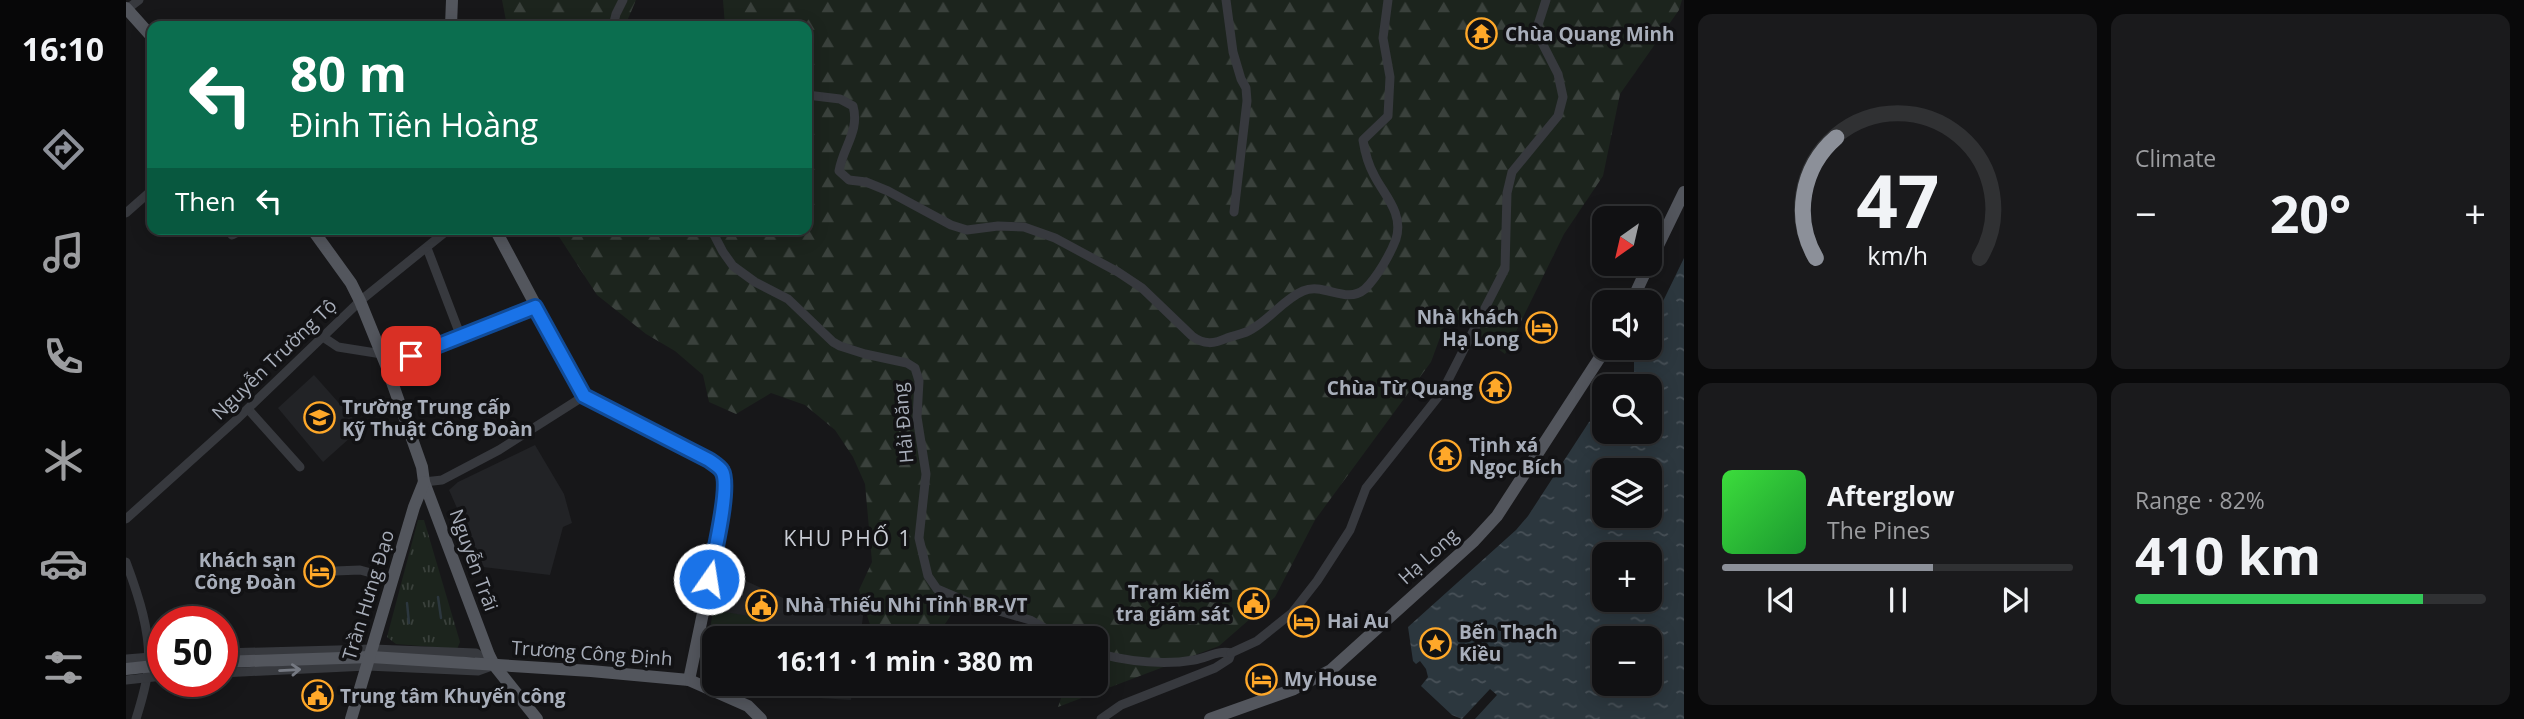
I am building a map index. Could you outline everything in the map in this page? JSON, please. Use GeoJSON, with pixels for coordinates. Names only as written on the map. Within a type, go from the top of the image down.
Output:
{"type":"FeatureCollection","features":[{"type":"Feature","properties":{"kind":"main road"},"geometry":{"type":"LineString","coordinates":[[452,0],[452,21]]}},
{"type":"Feature","properties":{"kind":"main road"},"geometry":{"type":"LineString","coordinates":[[126,10],[147,32]]}},
{"type":"Feature","properties":{"kind":"main road"},"geometry":{"type":"LineString","coordinates":[[1662,238],[1684,192]]}},
{"type":"Feature","properties":{"kind":"main road","name":"Nguyễn Trãi"},"geometry":{"type":"LineString","coordinates":[[316,235],[351,283],[360,301],[422,467],[424,482],[494,665],[537,719]]}},
{"type":"Feature","properties":{"kind":"main road"},"geometry":{"type":"LineString","coordinates":[[498,235],[584,396],[709,460],[722,471],[726,483],[718,541],[688,680]]}},
{"type":"Feature","properties":{"kind":"main road","name":"Hạ Long"},"geometry":{"type":"LineString","coordinates":[[1210,719],[1294,690],[1331,670],[1474,541],[1497,516],[1598,360]]}},
{"type":"Feature","properties":{"kind":"main road","name":"Trần Hưng Đạo"},"geometry":{"type":"LineString","coordinates":[[351,719],[414,507],[424,482]]}},
{"type":"Feature","properties":{"kind":"main road","name":"Trương Công Định"},"geometry":{"type":"LineString","coordinates":[[238,660],[370,657],[592,670],[688,680],[748,706],[761,719]]}},
{"type":"Feature","properties":{"kind":"main road"},"geometry":{"type":"LineString","coordinates":[[126,669],[147,667]]}},
{"type":"Feature","properties":{"kind":"street"},"geometry":{"type":"LineString","coordinates":[[126,10],[139,0]]}},
{"type":"Feature","properties":{"kind":"street"},"geometry":{"type":"LineString","coordinates":[[614,21],[623,0]]}},
{"type":"Feature","properties":{"kind":"street"},"geometry":{"type":"LineString","coordinates":[[1226,0],[1233,52],[1241,79],[1247,88],[1247,112],[1234,212]]}},
{"type":"Feature","properties":{"kind":"street"},"geometry":{"type":"LineString","coordinates":[[812,96],[840,99],[853,106],[857,121],[839,171],[849,180],[866,182],[888,191],[951,225],[967,230],[998,226],[1024,227],[1055,238],[1126,277],[1156,301],[1192,336],[1209,344],[1252,330],[1305,290],[1320,289],[1345,296],[1363,290],[1386,258],[1396,238],[1396,218],[1391,201],[1366,159],[1363,140],[1388,116],[1390,77],[1383,38],[1388,0]]}},
{"type":"Feature","properties":{"kind":"street"},"geometry":{"type":"LineString","coordinates":[[1108,656],[1154,662],[1193,660],[1224,651],[1231,653],[1257,641],[1292,613],[1317,582],[1350,530],[1366,488],[1442,392],[1505,269],[1507,193],[1512,172],[1558,116],[1563,97],[1559,74],[1536,31],[1546,0]]}},
{"type":"Feature","properties":{"kind":"street"},"geometry":{"type":"LineString","coordinates":[[126,213],[147,194]]}},
{"type":"Feature","properties":{"kind":"street","name":"Nguyễn Trường Tộ"},"geometry":{"type":"LineString","coordinates":[[126,519],[248,409],[360,301],[442,235]]}},
{"type":"Feature","properties":{"kind":"street","name":"Hải Đăng"},"geometry":{"type":"LineString","coordinates":[[714,235],[733,266],[755,282],[788,299],[833,342],[865,354],[907,363],[915,368],[919,381],[917,417],[926,474],[919,538],[924,567],[933,585],[965,601],[1030,620],[1041,626]]}},
{"type":"Feature","properties":{"kind":"street"},"geometry":{"type":"LineString","coordinates":[[427,248],[461,337]]}},
{"type":"Feature","properties":{"kind":"street"},"geometry":{"type":"LineString","coordinates":[[323,337],[338,347],[384,360],[461,337],[535,307]]}},
{"type":"Feature","properties":{"kind":"street"},"geometry":{"type":"LineString","coordinates":[[424,482],[442,481],[499,450],[584,396]]}},
{"type":"Feature","properties":{"kind":"street"},"geometry":{"type":"LineString","coordinates":[[248,409],[300,467]]}},
{"type":"Feature","properties":{"kind":"street"},"geometry":{"type":"LineString","coordinates":[[126,562],[141,601],[147,658]]}},
{"type":"Feature","properties":{"kind":"street"},"geometry":{"type":"LineString","coordinates":[[335,571],[360,570],[393,579]]}},
{"type":"Feature","properties":{"kind":"street"},"geometry":{"type":"LineString","coordinates":[[1101,719],[1121,705],[1215,668],[1229,659],[1231,653]]}},
{"type":"Feature","properties":{"kind":"street"},"geometry":{"type":"LineString","coordinates":[[126,659],[147,667]]}},
{"type":"Feature","properties":{"kind":"street"},"geometry":{"type":"LineString","coordinates":[[126,680],[147,668]]}},
{"type":"Feature","properties":{"kind":"street"},"geometry":{"type":"LineString","coordinates":[[136,719],[147,671]]}},
{"type":"Feature","properties":{"kind":"shaded area","name":"Trường Trung cấp Kỹ Thuật Công Đoàn"},"geometry":{"type":"Polygon","coordinates":[[[314,375],[361,428],[323,462],[278,408],[314,375]]]}},
{"type":"Feature","properties":{"kind":"shaded area"},"geometry":{"type":"Polygon","coordinates":[[[535,445],[564,494],[572,523],[563,527],[550,575],[483,567],[449,490],[458,482],[535,445]]]}},
{"type":"Feature","properties":{"kind":"shaded area"},"geometry":{"type":"Polygon","coordinates":[[[722,570],[783,598],[821,608],[864,609],[862,626],[711,626],[722,570]]]}},
{"type":"Feature","properties":{"kind":"shaded area"},"geometry":{"type":"Polygon","coordinates":[[[788,696],[852,696],[851,700],[788,696]]]}},
{"type":"Feature","properties":{"kind":"green space"},"geometry":{"type":"Polygon","coordinates":[[[502,0],[636,0],[627,21],[506,21],[502,0]]]}},
{"type":"Feature","properties":{"kind":"green space"},"geometry":{"type":"Polygon","coordinates":[[[723,0],[1682,0],[1679,10],[1620,94],[1603,176],[1564,234],[1505,354],[1449,313],[1431,362],[1315,520],[1275,597],[1219,646],[1108,688],[1108,626],[1037,626],[1032,617],[992,603],[963,597],[944,626],[870,626],[859,590],[872,562],[865,484],[853,457],[835,430],[805,405],[771,393],[736,414],[709,402],[703,375],[675,351],[646,334],[597,295],[558,235],[812,235],[812,21],[725,21],[723,0]]]}},
{"type":"Feature","properties":{"kind":"green space"},"geometry":{"type":"Polygon","coordinates":[[[418,520],[424,520],[460,642],[457,649],[396,644],[387,637],[418,520]]]}},
{"type":"Feature","properties":{"kind":"green space"},"geometry":{"type":"Polygon","coordinates":[[[713,610],[760,618],[759,626],[710,626],[713,610]]]}},
{"type":"Feature","properties":{"kind":"green space"},"geometry":{"type":"Polygon","coordinates":[[[1062,696],[1087,696],[1058,707],[1062,696]]]}},
{"type":"Feature","properties":{"kind":"water"},"geometry":{"type":"Polygon","coordinates":[[[1684,258],[1684,719],[1475,719],[1497,695],[1490,689],[1462,719],[1452,715],[1421,686],[1428,677],[1420,661],[1416,664],[1413,661],[1408,627],[1516,530],[1528,516],[1589,422],[1592,420],[1592,444],[1662,444],[1662,374],[1634,374],[1634,362],[1662,360],[1662,303],[1684,258]]]}},
{"type":"Feature","properties":{"kind":"waterway"},"geometry":{"type":"LineString","coordinates":[[438,597],[441,618]]}},
{"type":"Feature","properties":{"kind":"waterway"},"geometry":{"type":"LineString","coordinates":[[407,603],[409,623]]}},
{"type":"Feature","properties":{"kind":"place","name":"Chùa Quang Minh"},"geometry":{"type":"Point","coordinates":[1482,34]}},
{"type":"Feature","properties":{"kind":"place","name":"Nhà khách Hạ Long"},"geometry":{"type":"Point","coordinates":[1542,328]}},
{"type":"Feature","properties":{"kind":"place","name":"Chùa Từ Quang"},"geometry":{"type":"Point","coordinates":[1496,388]}},
{"type":"Feature","properties":{"kind":"place","name":"Trường Trung cấp Kỹ Thuật Công Đoàn"},"geometry":{"type":"Point","coordinates":[319,418]}},
{"type":"Feature","properties":{"kind":"place","name":"Tịnh xá Ngọc Bích"},"geometry":{"type":"Point","coordinates":[1446,456]}},
{"type":"Feature","properties":{"kind":"place","name":"Khách sạn Công Đoàn"},"geometry":{"type":"Point","coordinates":[319,571]}},
{"type":"Feature","properties":{"kind":"place","name":"Trạm kiểm tra giám sát"},"geometry":{"type":"Point","coordinates":[1253,603]}},
{"type":"Feature","properties":{"kind":"place","name":"Nhà Thiếu Nhi Tỉnh BR-VT"},"geometry":{"type":"Point","coordinates":[762,605]}},
{"type":"Feature","properties":{"kind":"place","name":"Hai Au"},"geometry":{"type":"Point","coordinates":[1304,621]}},
{"type":"Feature","properties":{"kind":"place","name":"Bến Thạch Kiều"},"geometry":{"type":"Point","coordinates":[1436,643]}},
{"type":"Feature","properties":{"kind":"place","name":"My House"},"geometry":{"type":"Point","coordinates":[1261,679]}},
{"type":"Feature","properties":{"kind":"place","name":"Trung tâm Khuyến công"},"geometry":{"type":"Point","coordinates":[317,696]}},
{"type":"Feature","properties":{"kind":"district","name":"KHU PHỐ 1"},"geometry":{"type":"Point","coordinates":[848,539]}},
{"type":"Feature","properties":{"kind":"route"},"geometry":{"type":"LineString","coordinates":[[411,356],[535,307],[584,396],[709,460],[722,471],[726,483],[718,541],[709,579]]}}]}
